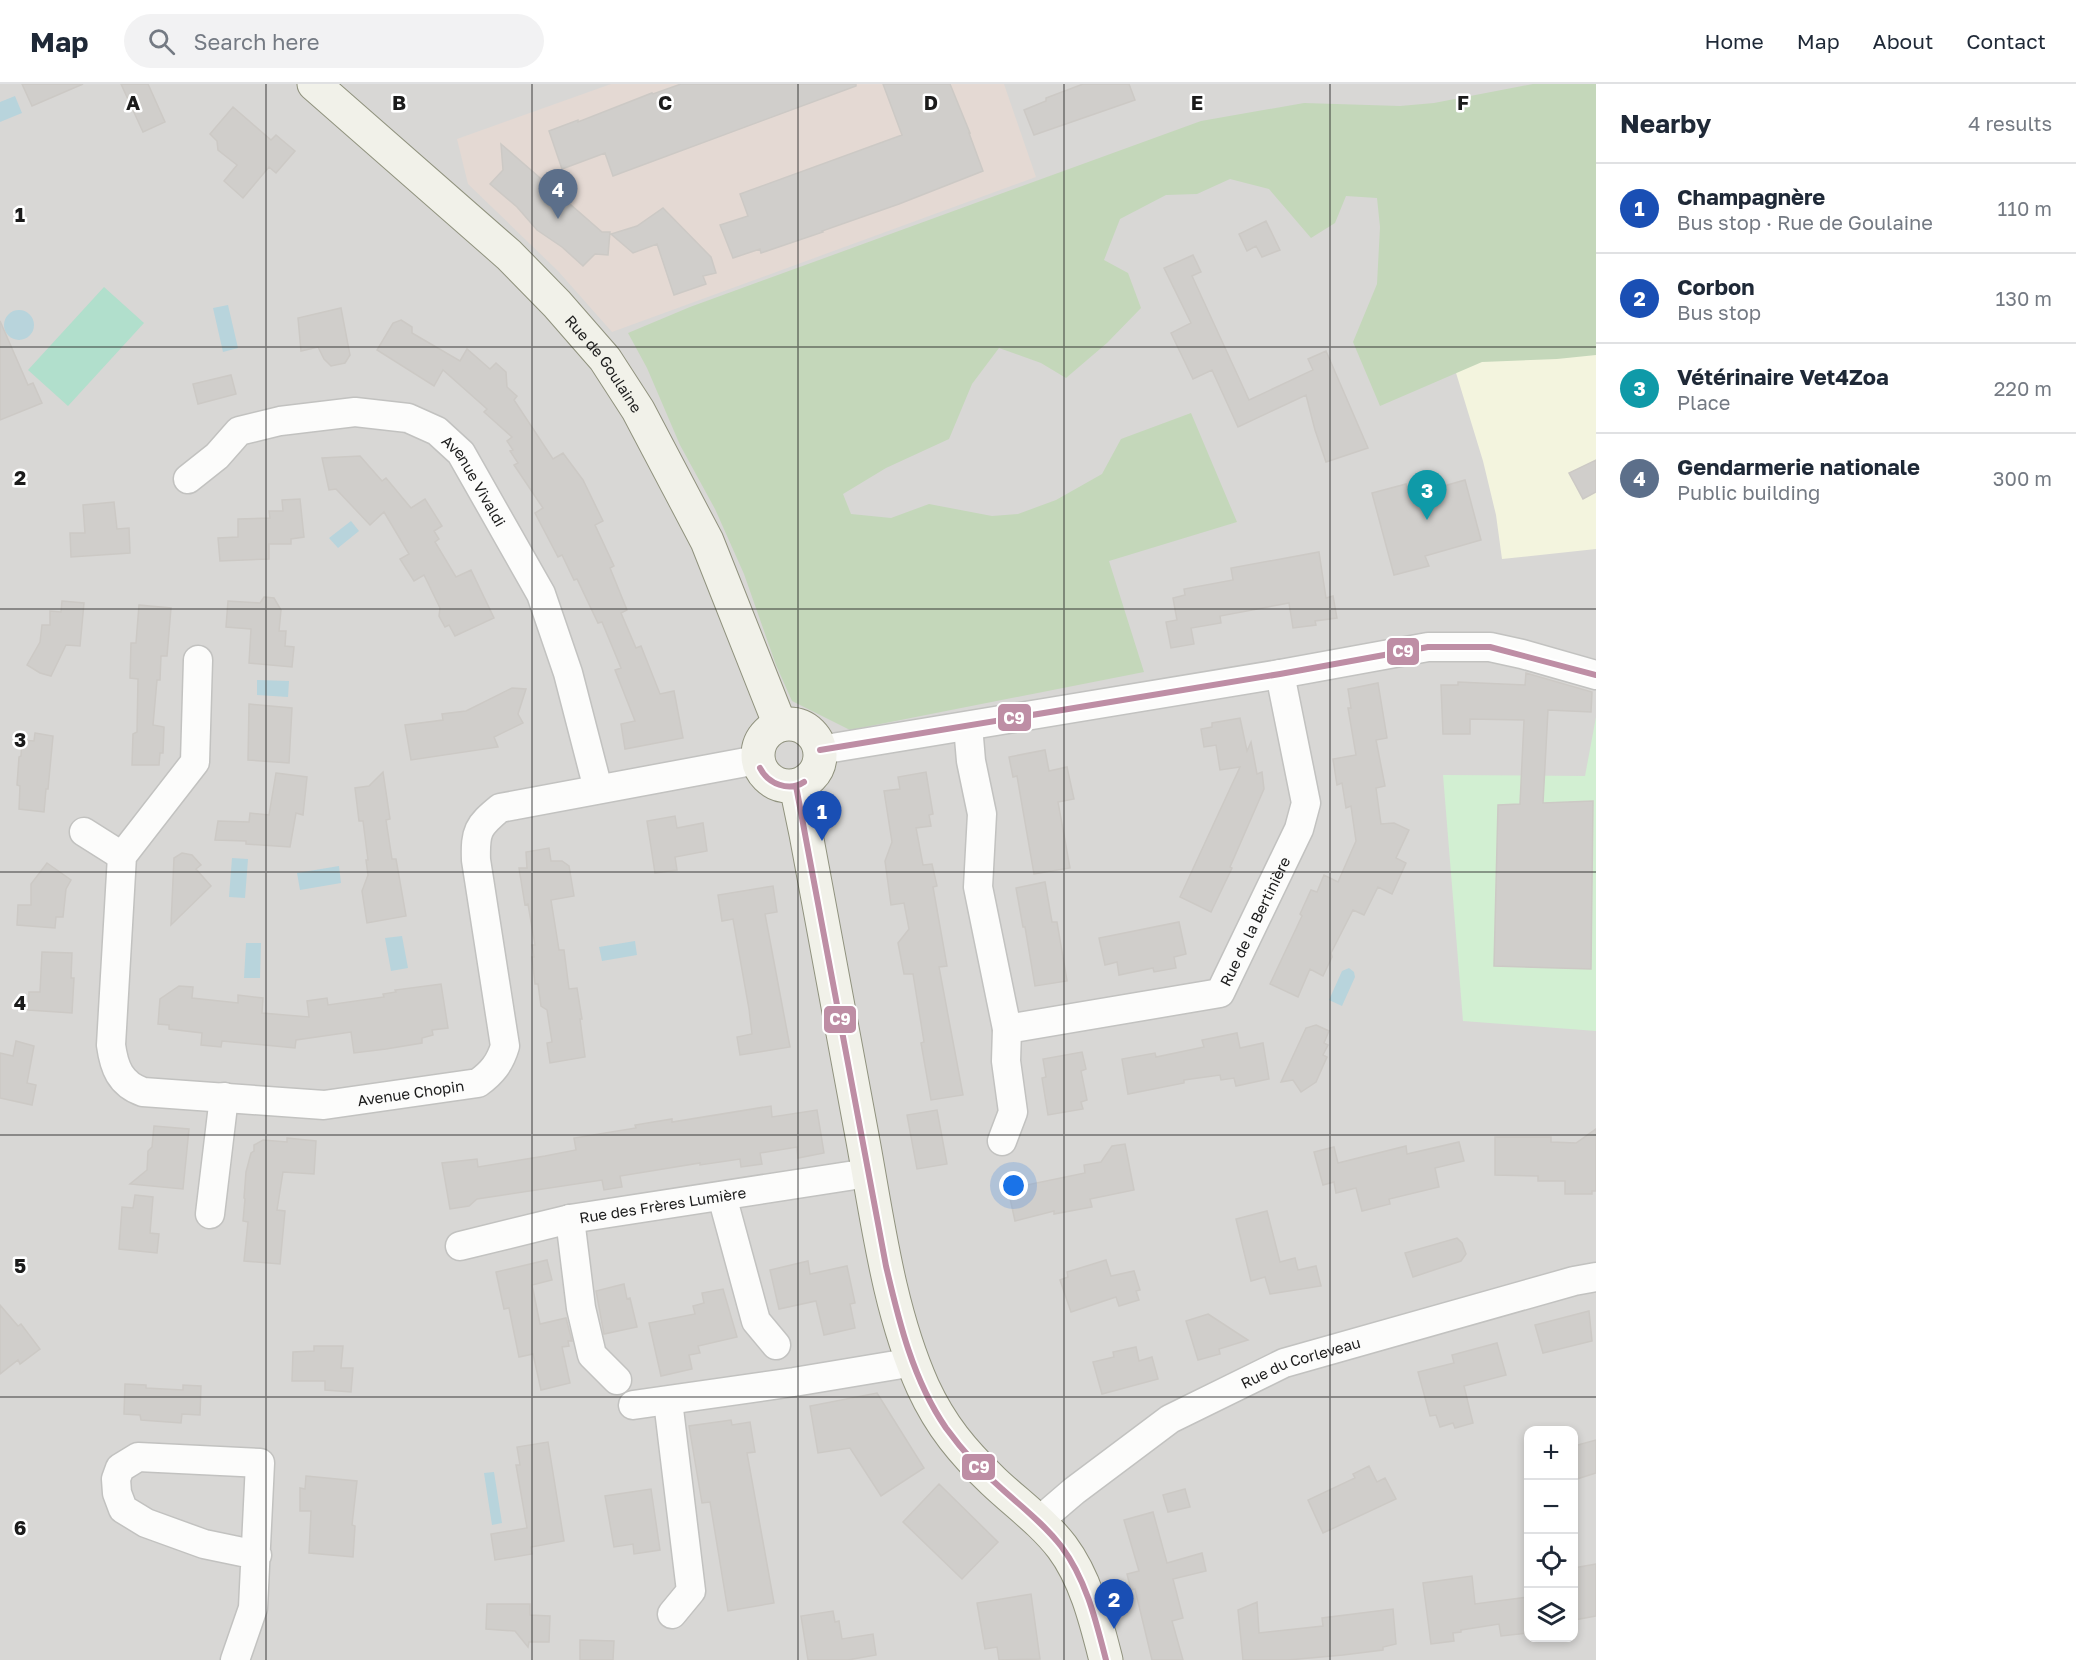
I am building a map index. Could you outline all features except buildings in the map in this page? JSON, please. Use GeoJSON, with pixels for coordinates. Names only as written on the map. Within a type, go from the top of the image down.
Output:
{"type":"FeatureCollection","features":[{"type":"Feature","properties":{"kind":"street","name":"Rue de Goulaine"},"geometry":{"type":"LineString","coordinates":[[314,84],[509,255],[557,304],[605,359],[638,410],[707,542],[780,725]]}},
{"type":"Feature","properties":{"kind":"street","name":"Avenue Vivaldi"},"geometry":{"type":"LineString","coordinates":[[188,479],[217,456],[239,431],[280,420],[355,412],[408,418],[437,431],[461,453],[541,594],[568,673],[598,789]]}},
{"type":"Feature","properties":{"kind":"street"},"geometry":{"type":"LineString","coordinates":[[820,750],[1280,674],[1428,647],[1490,647],[1596,675]]}},
{"type":"Feature","properties":{"kind":"street"},"geometry":{"type":"LineString","coordinates":[[84,832],[122,855],[195,762],[198,660]]}},
{"type":"Feature","properties":{"kind":"street","name":"Rue de la Bertinière"},"geometry":{"type":"LineString","coordinates":[[1007,1029],[1220,993],[1299,829],[1306,803],[1280,674]]}},
{"type":"Feature","properties":{"kind":"street"},"geometry":{"type":"LineString","coordinates":[[780,725],[801,726],[810,732],[820,750],[817,769],[812,777],[796,786],[785,787],[775,784],[761,770],[757,760],[760,742],[771,729],[780,725]]}},
{"type":"Feature","properties":{"kind":"street"},"geometry":{"type":"LineString","coordinates":[[968,726],[971,760],[982,814],[978,887],[1007,1029],[1006,1061],[1013,1112],[1002,1141]]}},
{"type":"Feature","properties":{"kind":"street","name":"Avenue Chopin"},"geometry":{"type":"LineString","coordinates":[[122,855],[111,1045],[113,1061],[119,1075],[131,1088],[143,1092],[324,1105],[478,1083],[492,1073],[502,1058],[505,1046],[476,860],[475,840],[482,823],[500,808],[757,760]]}},
{"type":"Feature","properties":{"kind":"street"},"geometry":{"type":"LineString","coordinates":[[796,786],[868,1173],[903,1334],[936,1412],[951,1438],[994,1482],[1039,1521],[1062,1547],[1081,1579],[1106,1660]]}},
{"type":"Feature","properties":{"kind":"street"},"geometry":{"type":"LineString","coordinates":[[210,1214],[224,1097]]}},
{"type":"Feature","properties":{"kind":"street","name":"Rue des Frères Lumière"},"geometry":{"type":"LineString","coordinates":[[460,1246],[570,1219],[868,1173]]}},
{"type":"Feature","properties":{"kind":"street"},"geometry":{"type":"LineString","coordinates":[[722,1196],[756,1321],[776,1346]]}},
{"type":"Feature","properties":{"kind":"street"},"geometry":{"type":"LineString","coordinates":[[570,1219],[581,1308],[592,1355],[617,1380]]}},
{"type":"Feature","properties":{"kind":"street","name":"Rue du Corleveau"},"geometry":{"type":"LineString","coordinates":[[1039,1521],[1074,1491],[1170,1419],[1284,1363],[1574,1281],[1596,1277]]}},
{"type":"Feature","properties":{"kind":"street"},"geometry":{"type":"LineString","coordinates":[[633,1406],[914,1362]]}},
{"type":"Feature","properties":{"kind":"street"},"geometry":{"type":"LineString","coordinates":[[668,1401],[691,1591],[672,1614]]}},
{"type":"Feature","properties":{"kind":"street"},"geometry":{"type":"LineString","coordinates":[[235,1660],[253,1608],[257,1556],[260,1463],[138,1457],[120,1468],[116,1479],[117,1493],[123,1509],[146,1523],[173,1534],[204,1544],[257,1556]]}},
{"type":"Feature","properties":{"kind":"shaded area"},"geometry":{"type":"Polygon","coordinates":[[[0,84],[1596,84],[1596,1660],[0,1660],[0,84]]]}},
{"type":"Feature","properties":{"kind":"shaded area"},"geometry":{"type":"Polygon","coordinates":[[[611,84],[1004,84],[1036,177],[612,332],[558,271],[468,184],[457,139],[611,84]]]}},
{"type":"Feature","properties":{"kind":"shaded area"},"geometry":{"type":"Polygon","coordinates":[[[1533,84],[1596,84],[1596,355],[1482,362],[1380,406],[1353,342],[1377,284],[1380,227],[1377,198],[1346,196],[1335,223],[1311,238],[1269,189],[1230,179],[1197,194],[1166,195],[1120,219],[1104,260],[1128,273],[1141,308],[1107,343],[1066,378],[1041,363],[999,348],[972,384],[949,439],[886,468],[843,494],[851,514],[891,518],[929,504],[992,516],[1018,514],[1056,500],[1102,474],[1121,439],[1191,413],[1237,522],[1109,561],[1144,672],[850,730],[792,701],[776,665],[744,574],[715,509],[680,445],[647,368],[628,333],[690,307],[1201,121],[1304,103],[1400,106],[1434,103],[1533,84]]]}},
{"type":"Feature","properties":{"kind":"shaded area"},"geometry":{"type":"Polygon","coordinates":[[[1596,228],[1596,549],[1502,559],[1496,515],[1483,461],[1453,363],[1596,228]]]}},
{"type":"Feature","properties":{"kind":"shaded area"},"geometry":{"type":"Polygon","coordinates":[[[1596,717],[1596,1031],[1463,1021],[1443,775],[1585,776],[1596,717]]]}},
{"type":"Feature","properties":{"kind":"green space"},"geometry":{"type":"Polygon","coordinates":[[[104,287],[144,323],[68,406],[28,370],[104,287]]]}},
{"type":"Feature","properties":{"kind":"water"},"geometry":{"type":"Polygon","coordinates":[[[15,96],[22,113],[0,122],[0,102],[15,96]]]}},
{"type":"Feature","properties":{"kind":"water"},"geometry":{"type":"Polygon","coordinates":[[[228,305],[238,348],[223,352],[213,308],[228,305]]]}},
{"type":"Feature","properties":{"kind":"water"},"geometry":{"type":"Polygon","coordinates":[[[19,310],[30,314],[34,325],[30,336],[19,340],[8,336],[4,325],[8,314],[19,310]]]}},
{"type":"Feature","properties":{"kind":"water"},"geometry":{"type":"Polygon","coordinates":[[[351,521],[359,531],[338,548],[329,538],[351,521]]]}},
{"type":"Feature","properties":{"kind":"water"},"geometry":{"type":"Polygon","coordinates":[[[257,680],[289,681],[288,697],[257,695],[257,680]]]}},
{"type":"Feature","properties":{"kind":"water"},"geometry":{"type":"Polygon","coordinates":[[[232,858],[248,859],[245,898],[229,897],[232,858]]]}},
{"type":"Feature","properties":{"kind":"water"},"geometry":{"type":"Polygon","coordinates":[[[339,866],[341,883],[300,890],[297,873],[339,866]]]}},
{"type":"Feature","properties":{"kind":"water"},"geometry":{"type":"Polygon","coordinates":[[[402,936],[408,968],[391,971],[385,938],[402,936]]]}},
{"type":"Feature","properties":{"kind":"water"},"geometry":{"type":"Polygon","coordinates":[[[635,941],[637,955],[602,961],[599,947],[635,941]]]}},
{"type":"Feature","properties":{"kind":"water"},"geometry":{"type":"Polygon","coordinates":[[[246,943],[261,943],[260,978],[244,978],[246,943]]]}},
{"type":"Feature","properties":{"kind":"water"},"geometry":{"type":"Polygon","coordinates":[[[1349,968],[1354,972],[1355,977],[1342,1006],[1329,1000],[1342,971],[1349,968]]]}},
{"type":"Feature","properties":{"kind":"water"},"geometry":{"type":"Polygon","coordinates":[[[494,1472],[502,1523],[492,1525],[484,1473],[494,1472]]]}},
{"type":"Feature","properties":{"kind":"transit line","name":"C9"},"geometry":{"type":"LineString","coordinates":[[820,750],[1280,674],[1428,647],[1490,647],[1596,675]]}},
{"type":"Feature","properties":{"kind":"transit line","name":"C9"},"geometry":{"type":"LineString","coordinates":[[760,768],[768,778],[779,785],[792,786],[804,782]]}},
{"type":"Feature","properties":{"kind":"transit line","name":"C9"},"geometry":{"type":"LineString","coordinates":[[796,786],[886,1266],[908,1350],[934,1410],[952,1436],[987,1475],[1047,1530],[1070,1559],[1084,1586],[1106,1660]]}},
{"type":"Feature","properties":{"kind":"place","name":"Gendarmerie nationale"},"geometry":{"type":"Point","coordinates":[558,219]}},
{"type":"Feature","properties":{"kind":"place","name":"Vétérinaire Vet4Zoa"},"geometry":{"type":"Point","coordinates":[1427,520]}},
{"type":"Feature","properties":{"kind":"place","name":"Champagnère"},"geometry":{"type":"Point","coordinates":[822,841]}},
{"type":"Feature","properties":{"kind":"place","name":"Corbon"},"geometry":{"type":"Point","coordinates":[1114,1629]}}]}
